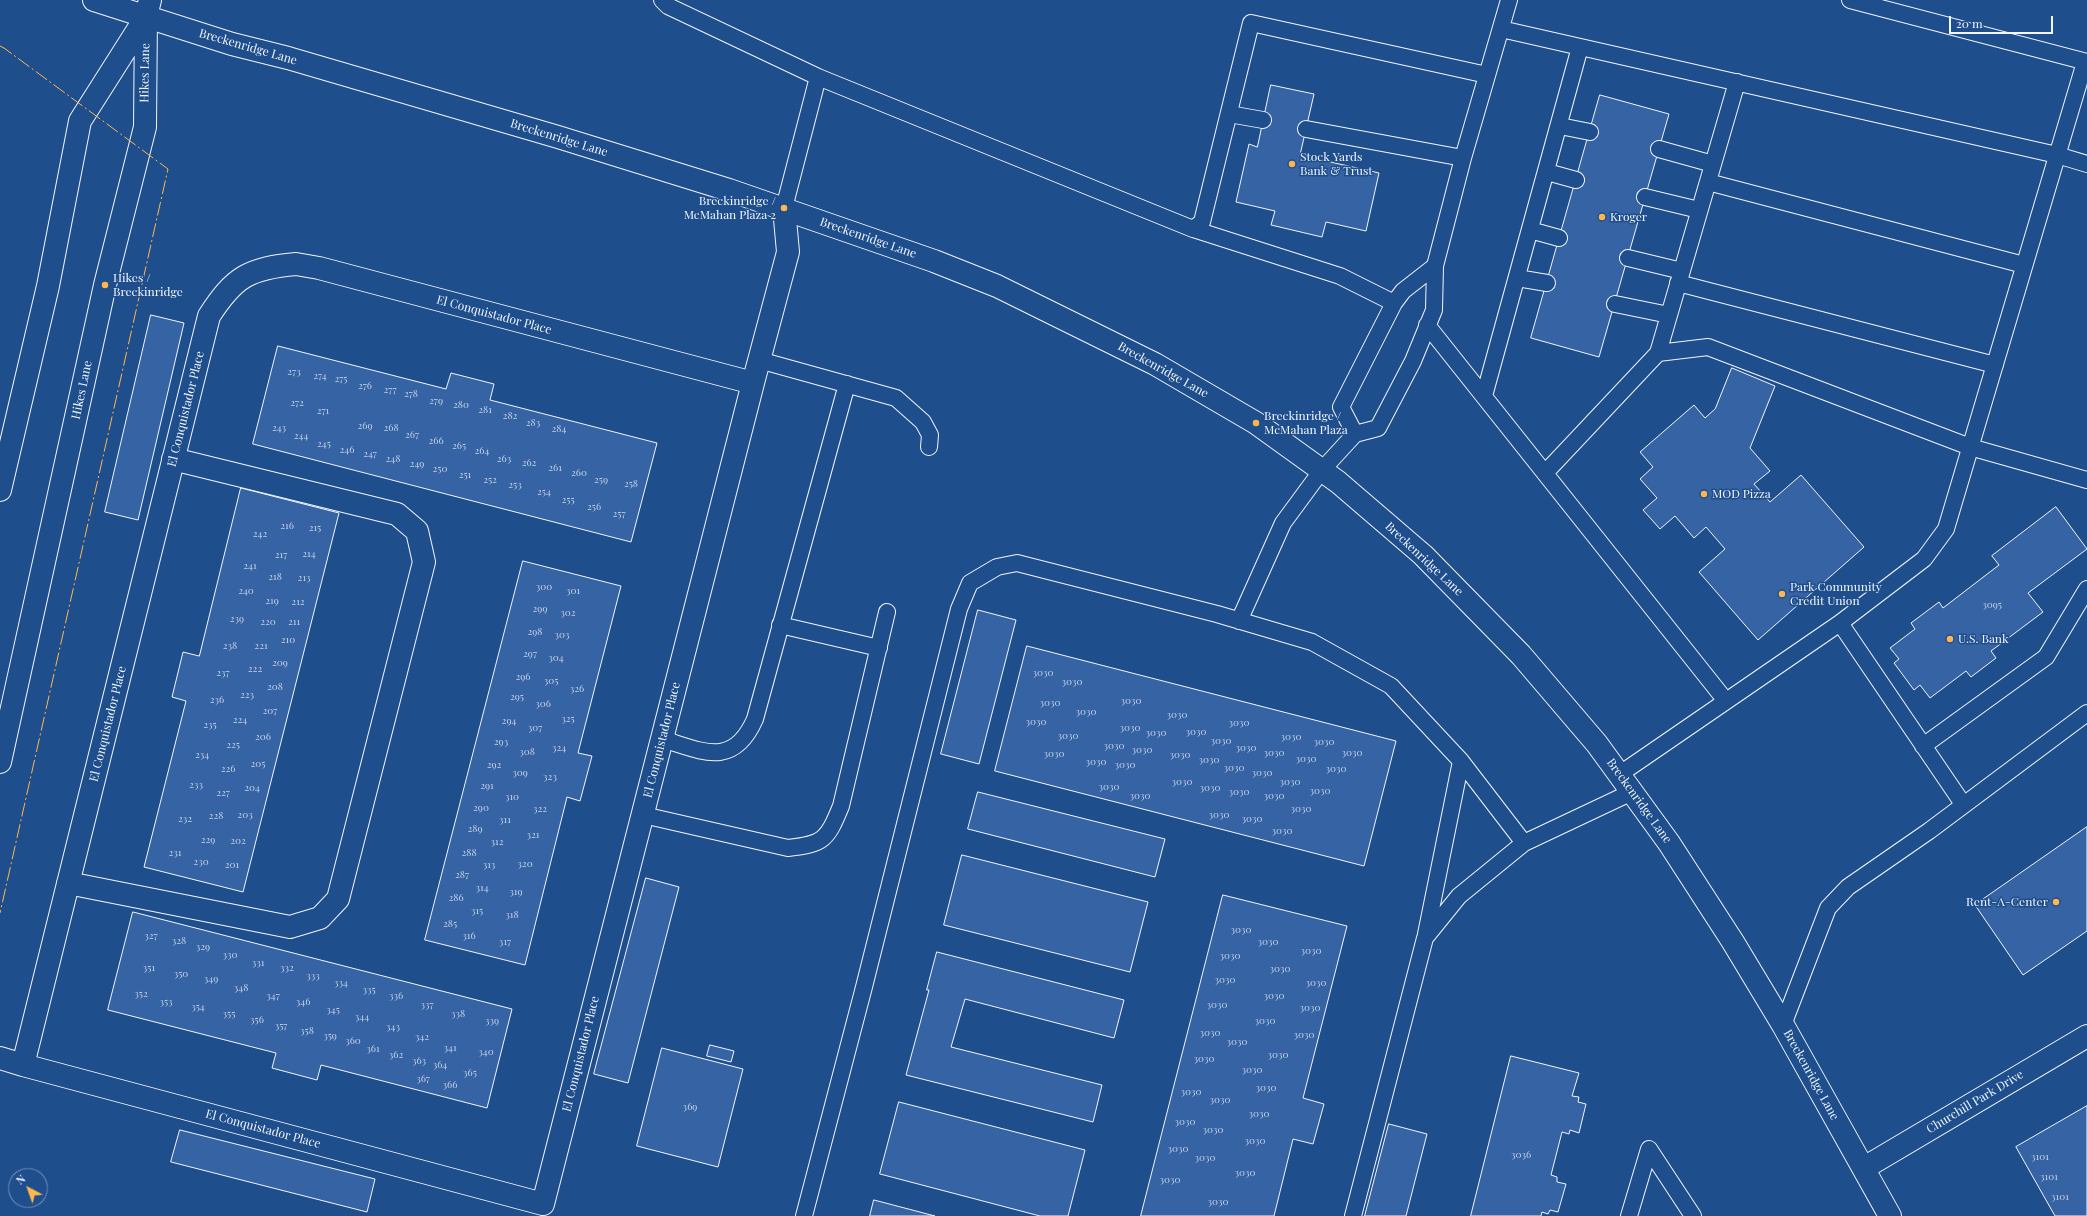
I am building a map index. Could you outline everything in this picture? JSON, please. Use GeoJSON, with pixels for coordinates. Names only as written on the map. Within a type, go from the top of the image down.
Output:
{"type":"FeatureCollection","features":[{"type":"Feature","properties":{"kind":"street","name":"Breckenridge Lane"},"geometry":{"type":"LineString","coordinates":[[94,0],[148,8],[232,44],[288,58],[558,137],[784,208],[934,260],[1018,296],[1155,364],[1256,423],[1322,470],[1423,555],[1521,655],[1597,744],[1620,774],[1673,850],[1733,942],[1783,1025],[1890,1216]]}},
{"type":"Feature","properties":{"kind":"street","name":"Hikes Lane"},"geometry":{"type":"LineString","coordinates":[[0,490],[48,286],[80,121],[148,8]]}},
{"type":"Feature","properties":{"kind":"street","name":"Hikes Lane"},"geometry":{"type":"LineString","coordinates":[[0,762],[105,285],[145,127],[148,8]]}},
{"type":"Feature","properties":{"kind":"street","name":"El Conquistador Place"},"geometry":{"type":"LineString","coordinates":[[0,1058],[543,1204],[753,383],[788,252],[784,208]]}},
{"type":"Feature","properties":{"kind":"street","name":"El Conquistador Place"},"geometry":{"type":"LineString","coordinates":[[23,1065],[209,316],[224,293],[244,276],[270,266],[296,264],[319,268],[753,383]]}},
{"type":"Feature","properties":{"kind":"street"},"geometry":{"type":"LineString","coordinates":[[68,883],[290,927],[320,918],[338,899],[424,562],[417,531],[397,514],[173,459]]}},
{"type":"Feature","properties":{"kind":"street","name":"Churchill Park Drive"},"geometry":{"type":"LineString","coordinates":[[1864,1168],[2087,1036]]}},
{"type":"Feature","properties":{"kind":"lane"},"geometry":{"type":"LineString","coordinates":[[662,0],[668,6],[818,76],[1193,229],[1340,276],[1394,303]]}},
{"type":"Feature","properties":{"kind":"lane"},"geometry":{"type":"LineString","coordinates":[[1239,621],[1283,523],[1322,470],[1355,434],[1378,428],[1413,361],[1434,310],[1435,266],[1463,158],[1509,0]]}},
{"type":"Feature","properties":{"kind":"lane"},"geometry":{"type":"LineString","coordinates":[[1620,774],[1840,623],[1924,559],[1946,529],[2086,62],[1850,0]]}},
{"type":"Feature","properties":{"kind":"lane"},"geometry":{"type":"LineString","coordinates":[[1193,229],[1202,222],[1251,23],[1487,75]]}},
{"type":"Feature","properties":{"kind":"lane"},"geometry":{"type":"LineString","coordinates":[[1501,29],[2057,155],[2087,164]]}},
{"type":"Feature","properties":{"kind":"lane"},"geometry":{"type":"LineString","coordinates":[[1484,396],[1560,126],[1580,47]]}},
{"type":"Feature","properties":{"kind":"lane"},"geometry":{"type":"LineString","coordinates":[[784,208],[818,76]]}},
{"type":"Feature","properties":{"kind":"lane"},"geometry":{"type":"LineString","coordinates":[[1545,473],[1658,353],[1737,82]]}},
{"type":"Feature","properties":{"kind":"lane"},"geometry":{"type":"LineString","coordinates":[[1228,114],[1263,120]]}},
{"type":"Feature","properties":{"kind":"lane"},"geometry":{"type":"LineString","coordinates":[[1560,126],[1590,132]]}},
{"type":"Feature","properties":{"kind":"lane"},"geometry":{"type":"LineString","coordinates":[[1306,129],[1463,158]]}},
{"type":"Feature","properties":{"kind":"lane"},"geometry":{"type":"LineString","coordinates":[[1659,149],[1713,164]]}},
{"type":"Feature","properties":{"kind":"lane"},"geometry":{"type":"LineString","coordinates":[[1547,172],[1576,180]]}},
{"type":"Feature","properties":{"kind":"lane"},"geometry":{"type":"LineString","coordinates":[[1708,182],[2024,265]]}},
{"type":"Feature","properties":{"kind":"lane"},"geometry":{"type":"LineString","coordinates":[[1645,197],[1699,210]]}},
{"type":"Feature","properties":{"kind":"lane"},"geometry":{"type":"LineString","coordinates":[[1530,230],[1560,238]]}},
{"type":"Feature","properties":{"kind":"lane"},"geometry":{"type":"LineString","coordinates":[[1628,258],[1680,277],[1995,365]]}},
{"type":"Feature","properties":{"kind":"lane"},"geometry":{"type":"LineString","coordinates":[[1355,434],[1341,407],[1394,303],[1403,291],[1435,266]]}},
{"type":"Feature","properties":{"kind":"lane"},"geometry":{"type":"LineString","coordinates":[[1517,278],[1547,283]]}},
{"type":"Feature","properties":{"kind":"lane"},"geometry":{"type":"LineString","coordinates":[[1615,304],[1669,315]]}},
{"type":"Feature","properties":{"kind":"lane"},"geometry":{"type":"LineString","coordinates":[[1427,325],[1726,701]]}},
{"type":"Feature","properties":{"kind":"lane"},"geometry":{"type":"LineString","coordinates":[[1658,353],[1708,347],[1970,447],[2087,480]]}},
{"type":"Feature","properties":{"kind":"lane"},"geometry":{"type":"LineString","coordinates":[[759,360],[896,398],[923,422],[930,435],[929,447]]}},
{"type":"Feature","properties":{"kind":"lane"},"geometry":{"type":"LineString","coordinates":[[662,739],[711,754],[729,751],[748,733],[755,719],[847,384]]}},
{"type":"Feature","properties":{"kind":"lane"},"geometry":{"type":"LineString","coordinates":[[804,1216],[866,980],[958,609],[970,583],[997,566],[1017,564],[1239,621],[1312,642],[1391,686],[1461,761],[1524,843]]}},
{"type":"Feature","properties":{"kind":"lane"},"geometry":{"type":"LineString","coordinates":[[1923,746],[2046,657],[2087,589]]}},
{"type":"Feature","properties":{"kind":"lane"},"geometry":{"type":"LineString","coordinates":[[643,815],[788,848],[811,846],[820,842],[832,829],[841,806],[887,612]]}},
{"type":"Feature","properties":{"kind":"lane"},"geometry":{"type":"LineString","coordinates":[[1840,623],[1963,804]]}},
{"type":"Feature","properties":{"kind":"lane"},"geometry":{"type":"LineString","coordinates":[[780,625],[878,648]]}},
{"type":"Feature","properties":{"kind":"lane"},"geometry":{"type":"LineString","coordinates":[[1783,1025],[1828,908],[1848,887],[1928,831],[2087,713]]}},
{"type":"Feature","properties":{"kind":"lane"},"geometry":{"type":"LineString","coordinates":[[1353,1216],[1426,938],[1461,761]]}},
{"type":"Feature","properties":{"kind":"lane"},"geometry":{"type":"LineString","coordinates":[[1426,938],[1458,896],[1524,843],[1632,792]]}},
{"type":"Feature","properties":{"kind":"lane"},"geometry":{"type":"LineString","coordinates":[[1629,1216],[1649,1149],[1693,1216]]}},
{"type":"Feature","properties":{"kind":"building","name":"Stock Yards Bank & Trust"},"geometry":{"type":"Polygon","coordinates":[[[1271,85],[1314,94],[1300,155],[1379,173],[1366,231],[1326,222],[1322,237],[1271,225],[1275,211],[1236,202],[1249,144],[1257,147],[1271,85]]]}},
{"type":"Feature","properties":{"kind":"building","name":"Kroger"},"geometry":{"type":"Polygon","coordinates":[[[1600,95],[1669,114],[1599,357],[1531,338],[1600,95]]]}},
{"type":"Feature","properties":{"kind":"building"},"geometry":{"type":"Polygon","coordinates":[[[151,315],[184,323],[138,520],[105,512],[151,315]]]}},
{"type":"Feature","properties":{"kind":"building"},"geometry":{"type":"Polygon","coordinates":[[[278,346],[446,389],[451,373],[494,384],[490,400],[657,443],[631,542],[253,444],[278,346]]]}},
{"type":"Feature","properties":{"kind":"building"},"geometry":{"type":"Polygon","coordinates":[[[1732,368],[1775,386],[1750,448],[1770,471],[1754,484],[1770,502],[1801,475],[1864,547],[1758,640],[1699,572],[1725,549],[1706,527],[1694,538],[1675,516],[1660,529],[1643,510],[1657,498],[1640,479],[1653,467],[1640,452],[1694,405],[1705,418],[1715,409],[1732,368]]]}},
{"type":"Feature","properties":{"kind":"building"},"geometry":{"type":"Polygon","coordinates":[[[241,488],[339,513],[243,892],[144,867],[186,701],[172,697],[183,652],[199,656],[241,488]]]}},
{"type":"Feature","properties":{"kind":"building"},"geometry":{"type":"Polygon","coordinates":[[[2056,507],[2087,549],[2028,593],[2043,612],[1991,651],[1996,658],[1971,677],[1966,671],[1930,698],[1920,685],[1914,690],[1894,663],[1899,659],[1890,648],[1915,629],[1911,623],[1939,602],[1943,608],[1999,565],[1992,556],[2056,507]]]}},
{"type":"Feature","properties":{"kind":"building"},"geometry":{"type":"Polygon","coordinates":[[[523,561],[621,586],[578,753],[592,756],[580,801],[567,797],[525,965],[425,940],[523,561]]]}},
{"type":"Feature","properties":{"kind":"building"},"geometry":{"type":"Polygon","coordinates":[[[978,610],[1016,620],[979,764],[941,754],[978,610]]]}},
{"type":"Feature","properties":{"kind":"building"},"geometry":{"type":"Polygon","coordinates":[[[1027,646],[1396,741],[1364,866],[995,771],[1027,646]]]}},
{"type":"Feature","properties":{"kind":"building"},"geometry":{"type":"Polygon","coordinates":[[[978,792],[1165,839],[1155,877],[968,829],[978,792]]]}},
{"type":"Feature","properties":{"kind":"building"},"geometry":{"type":"Polygon","coordinates":[[[2087,827],[2087,931],[2023,975],[1975,905],[2087,827]]]}},
{"type":"Feature","properties":{"kind":"building"},"geometry":{"type":"Polygon","coordinates":[[[962,855],[1148,902],[1130,972],[944,925],[962,855]]]}},
{"type":"Feature","properties":{"kind":"building"},"geometry":{"type":"Polygon","coordinates":[[[646,878],[679,887],[628,1083],[594,1074],[646,878]]]}},
{"type":"Feature","properties":{"kind":"building"},"geometry":{"type":"Polygon","coordinates":[[[1223,895],[1347,926],[1303,1098],[1324,1104],[1313,1144],[1293,1139],[1274,1216],[1141,1216],[1223,895]]]}},
{"type":"Feature","properties":{"kind":"building"},"geometry":{"type":"Polygon","coordinates":[[[133,912],[512,1009],[487,1108],[321,1065],[317,1080],[272,1068],[276,1053],[108,1010],[133,912]]]}},
{"type":"Feature","properties":{"kind":"building"},"geometry":{"type":"Polygon","coordinates":[[[937,952],[1124,1000],[1114,1038],[965,999],[951,1047],[1102,1085],[1093,1122],[906,1075],[929,990],[927,990],[937,952]]]}},
{"type":"Feature","properties":{"kind":"building"},"geometry":{"type":"Polygon","coordinates":[[[710,1045],[734,1051],[731,1062],[707,1056],[710,1045]]]}},
{"type":"Feature","properties":{"kind":"building"},"geometry":{"type":"Polygon","coordinates":[[[662,1048],[743,1069],[718,1167],[637,1146],[662,1048]]]}},
{"type":"Feature","properties":{"kind":"building"},"geometry":{"type":"Polygon","coordinates":[[[1511,1056],[1579,1073],[1572,1096],[1579,1097],[1578,1102],[1586,1104],[1579,1133],[1570,1130],[1569,1134],[1562,1132],[1551,1175],[1557,1177],[1557,1182],[1566,1184],[1558,1212],[1550,1210],[1548,1214],[1542,1212],[1541,1216],[1471,1216],[1511,1056]]]}},
{"type":"Feature","properties":{"kind":"building"},"geometry":{"type":"Polygon","coordinates":[[[899,1102],[1085,1150],[1068,1216],[1040,1216],[880,1174],[899,1102]]]}},
{"type":"Feature","properties":{"kind":"building"},"geometry":{"type":"Polygon","coordinates":[[[2087,1106],[2087,1216],[2055,1216],[2016,1147],[2087,1106]]]}},
{"type":"Feature","properties":{"kind":"building"},"geometry":{"type":"Polygon","coordinates":[[[1389,1124],[1427,1134],[1406,1216],[1365,1216],[1389,1124]]]}},
{"type":"Feature","properties":{"kind":"building"},"geometry":{"type":"Polygon","coordinates":[[[180,1130],[375,1179],[367,1212],[171,1162],[180,1130]]]}},
{"type":"Feature","properties":{"kind":"building"},"geometry":{"type":"Polygon","coordinates":[[[874,1200],[935,1216],[870,1216],[874,1200]]]}},
{"type":"Feature","properties":{"kind":"power"},"geometry":{"type":"LineString","coordinates":[[0,46],[168,169],[0,913]]}},
{"type":"Feature","properties":{"kind":"place","name":"Stock Yards Bank & Trust"},"geometry":{"type":"Point","coordinates":[1292,164]}},
{"type":"Feature","properties":{"kind":"place","name":"Breckinridge / McMahan Plaza 2"},"geometry":{"type":"Point","coordinates":[784,208]}},
{"type":"Feature","properties":{"kind":"place","name":"Kroger"},"geometry":{"type":"Point","coordinates":[1602,217]}},
{"type":"Feature","properties":{"kind":"place","name":"Hikes / Breckinridge"},"geometry":{"type":"Point","coordinates":[105,285]}},
{"type":"Feature","properties":{"kind":"place","name":"Breckinridge / McMahan Plaza"},"geometry":{"type":"Point","coordinates":[1256,423]}},
{"type":"Feature","properties":{"kind":"place","name":"MOD Pizza"},"geometry":{"type":"Point","coordinates":[1704,494]}},
{"type":"Feature","properties":{"kind":"place","name":"Park Community Credit Union"},"geometry":{"type":"Point","coordinates":[1782,594]}},
{"type":"Feature","properties":{"kind":"place","name":"U.S. Bank"},"geometry":{"type":"Point","coordinates":[1950,639]}},
{"type":"Feature","properties":{"kind":"place","name":"Rent-A-Center"},"geometry":{"type":"Point","coordinates":[2056,902]}}]}
